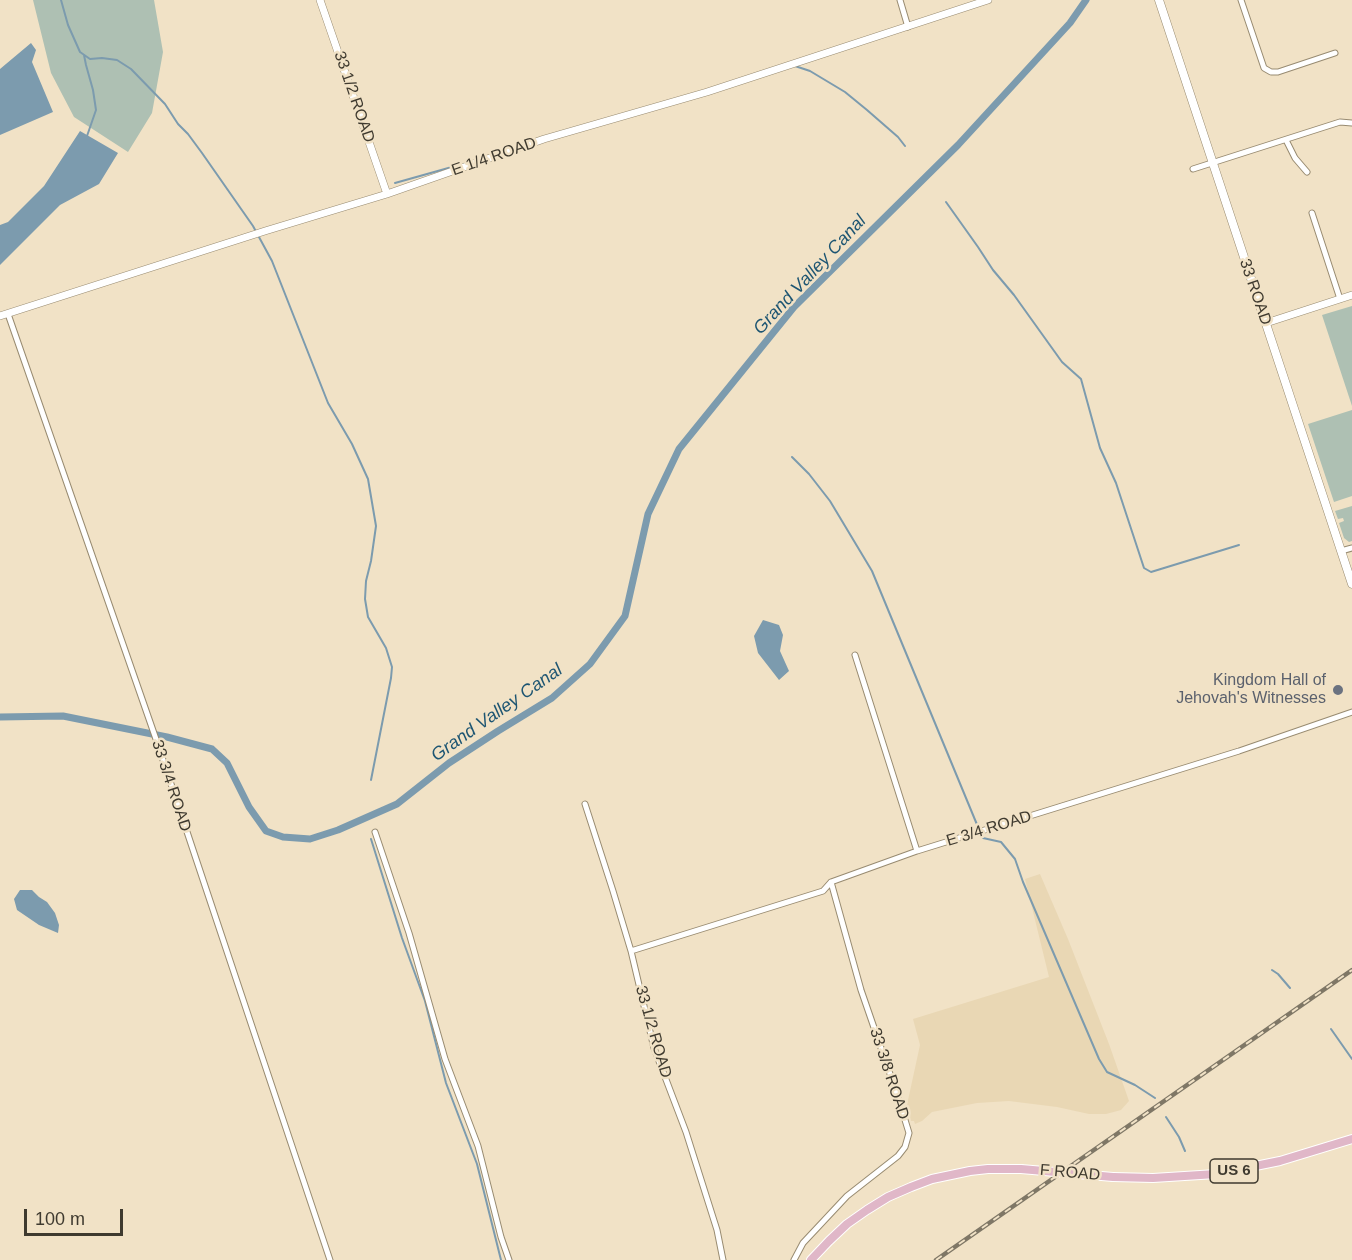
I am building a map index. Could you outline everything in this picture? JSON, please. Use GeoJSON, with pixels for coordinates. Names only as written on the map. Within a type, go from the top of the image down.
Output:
{"type":"FeatureCollection","features":[{"type":"Feature","properties":{"kind":"main road","name":"33 ROAD"},"geometry":{"type":"LineString","coordinates":[[1159,0],[1352,584]]}},
{"type":"Feature","properties":{"kind":"main road","name":"F ROAD"},"geometry":{"type":"LineString","coordinates":[[811,1260],[829,1241],[860,1215],[888,1197],[911,1186],[961,1172],[1021,1169],[1153,1178],[1215,1174],[1280,1161],[1352,1139]]}},
{"type":"Feature","properties":{"kind":"street","name":"33 1/2 ROAD"},"geometry":{"type":"LineString","coordinates":[[320,0],[387,194]]}},
{"type":"Feature","properties":{"kind":"street"},"geometry":{"type":"LineString","coordinates":[[900,0],[908,27]]}},
{"type":"Feature","properties":{"kind":"street","name":"E 1/4 ROAD"},"geometry":{"type":"LineString","coordinates":[[0,316],[387,194],[544,139],[707,92],[988,0]]}},
{"type":"Feature","properties":{"kind":"street"},"geometry":{"type":"LineString","coordinates":[[1242,0],[1264,68],[1271,72],[1278,72],[1335,53]]}},
{"type":"Feature","properties":{"kind":"street"},"geometry":{"type":"LineString","coordinates":[[1193,169],[1340,122],[1352,123]]}},
{"type":"Feature","properties":{"kind":"street"},"geometry":{"type":"LineString","coordinates":[[1286,140],[1295,158],[1307,172]]}},
{"type":"Feature","properties":{"kind":"street"},"geometry":{"type":"LineString","coordinates":[[1312,213],[1340,299]]}},
{"type":"Feature","properties":{"kind":"street"},"geometry":{"type":"LineString","coordinates":[[1266,323],[1352,295]]}},
{"type":"Feature","properties":{"kind":"street","name":"33 3/4 ROAD"},"geometry":{"type":"LineString","coordinates":[[8,314],[152,727],[330,1260]]}},
{"type":"Feature","properties":{"kind":"street"},"geometry":{"type":"LineString","coordinates":[[1341,551],[1352,548]]}},
{"type":"Feature","properties":{"kind":"street"},"geometry":{"type":"LineString","coordinates":[[855,655],[917,851]]}},
{"type":"Feature","properties":{"kind":"street","name":"E 3/4 ROAD"},"geometry":{"type":"LineString","coordinates":[[631,951],[823,891],[831,882],[917,851],[1219,757],[1352,712]]}},
{"type":"Feature","properties":{"kind":"street","name":"33 1/2 ROAD"},"geometry":{"type":"LineString","coordinates":[[585,804],[631,951],[654,1048],[686,1132],[717,1230],[723,1260]]}},
{"type":"Feature","properties":{"kind":"street"},"geometry":{"type":"LineString","coordinates":[[375,832],[445,1059],[478,1146],[501,1238],[509,1260]]}},
{"type":"Feature","properties":{"kind":"street","name":"33 3/8 ROAD"},"geometry":{"type":"LineString","coordinates":[[794,1260],[803,1243],[847,1196],[898,1156],[905,1147],[909,1133],[861,990],[831,882]]}},
{"type":"Feature","properties":{"kind":"shaded area"},"geometry":{"type":"Polygon","coordinates":[[[1040,874],[1068,939],[1129,1101],[1121,1110],[1106,1114],[1089,1114],[1009,1101],[977,1103],[932,1112],[915,1124],[911,1121],[910,1116],[905,1114],[920,1045],[913,1019],[1049,977],[1025,879],[1040,874]]]}},
{"type":"Feature","properties":{"kind":"green space"},"geometry":{"type":"Polygon","coordinates":[[[33,0],[154,0],[163,52],[152,113],[128,152],[74,117],[51,73],[33,0]]]}},
{"type":"Feature","properties":{"kind":"green space"},"geometry":{"type":"Polygon","coordinates":[[[1352,306],[1352,406],[1322,315],[1352,306]]]}},
{"type":"Feature","properties":{"kind":"green space"},"geometry":{"type":"Polygon","coordinates":[[[1352,410],[1352,496],[1334,502],[1308,424],[1352,410]]]}},
{"type":"Feature","properties":{"kind":"green space"},"geometry":{"type":"Polygon","coordinates":[[[1352,506],[1352,541],[1349,542],[1344,538],[1339,523],[1344,521],[1343,518],[1338,519],[1335,511],[1352,506]]]}},
{"type":"Feature","properties":{"kind":"water"},"geometry":{"type":"Polygon","coordinates":[[[31,43],[36,50],[32,62],[53,112],[0,135],[0,69],[31,43]]]}},
{"type":"Feature","properties":{"kind":"water"},"geometry":{"type":"Polygon","coordinates":[[[80,131],[118,153],[99,184],[60,205],[0,265],[0,225],[8,222],[44,186],[80,131]]]}},
{"type":"Feature","properties":{"kind":"water"},"geometry":{"type":"Polygon","coordinates":[[[763,620],[779,625],[783,635],[780,651],[789,671],[779,680],[758,653],[754,636],[763,620]]]}},
{"type":"Feature","properties":{"kind":"water"},"geometry":{"type":"Polygon","coordinates":[[[20,890],[32,890],[47,902],[55,913],[59,925],[58,933],[39,925],[17,910],[14,899],[20,890]]]}},
{"type":"Feature","properties":{"kind":"waterway"},"geometry":{"type":"LineString","coordinates":[[61,0],[68,25],[80,52],[90,59],[117,60],[131,69],[165,104],[253,226],[272,261],[328,403],[352,444],[368,479],[376,526],[365,599],[368,617],[386,648],[392,667],[371,780]]}},
{"type":"Feature","properties":{"kind":"waterway","name":"Grand Valley Canal"},"geometry":{"type":"LineString","coordinates":[[0,717],[63,716],[167,737],[212,749],[227,763],[249,807],[266,831],[283,837],[310,839],[338,830],[397,804],[449,763],[552,698],[590,664],[625,616],[648,514],[679,449],[794,307],[958,145],[1070,23],[1086,0]]}},
{"type":"Feature","properties":{"kind":"waterway"},"geometry":{"type":"LineString","coordinates":[[84,55],[96,110],[87,136]]}},
{"type":"Feature","properties":{"kind":"waterway"},"geometry":{"type":"LineString","coordinates":[[795,66],[810,71],[845,92],[898,137],[905,146]]}},
{"type":"Feature","properties":{"kind":"waterway"},"geometry":{"type":"LineString","coordinates":[[395,183],[459,165]]}},
{"type":"Feature","properties":{"kind":"waterway"},"geometry":{"type":"LineString","coordinates":[[946,202],[993,270],[1014,295],[1062,362],[1081,379],[1100,448],[1116,483],[1144,568],[1151,572],[1239,545]]}},
{"type":"Feature","properties":{"kind":"waterway"},"geometry":{"type":"LineString","coordinates":[[792,457],[830,501],[872,571],[978,827]]}},
{"type":"Feature","properties":{"kind":"waterway"},"geometry":{"type":"LineString","coordinates":[[983,838],[1001,842],[1015,859],[1099,1059],[1107,1072],[1135,1085],[1155,1098]]}},
{"type":"Feature","properties":{"kind":"waterway"},"geometry":{"type":"LineString","coordinates":[[371,839],[402,938],[425,1001],[446,1083],[477,1164],[501,1260]]}},
{"type":"Feature","properties":{"kind":"waterway"},"geometry":{"type":"LineString","coordinates":[[1272,970],[1290,988]]}},
{"type":"Feature","properties":{"kind":"waterway"},"geometry":{"type":"LineString","coordinates":[[1331,1029],[1352,1059]]}},
{"type":"Feature","properties":{"kind":"waterway"},"geometry":{"type":"LineString","coordinates":[[1166,1117],[1185,1151]]}},
{"type":"Feature","properties":{"kind":"railway"},"geometry":{"type":"LineString","coordinates":[[936,1260],[1352,970]]}},
{"type":"Feature","properties":{"kind":"place","name":"Kingdom Hall of Jehovah's Witnesses"},"geometry":{"type":"Point","coordinates":[1338,690]}}]}
